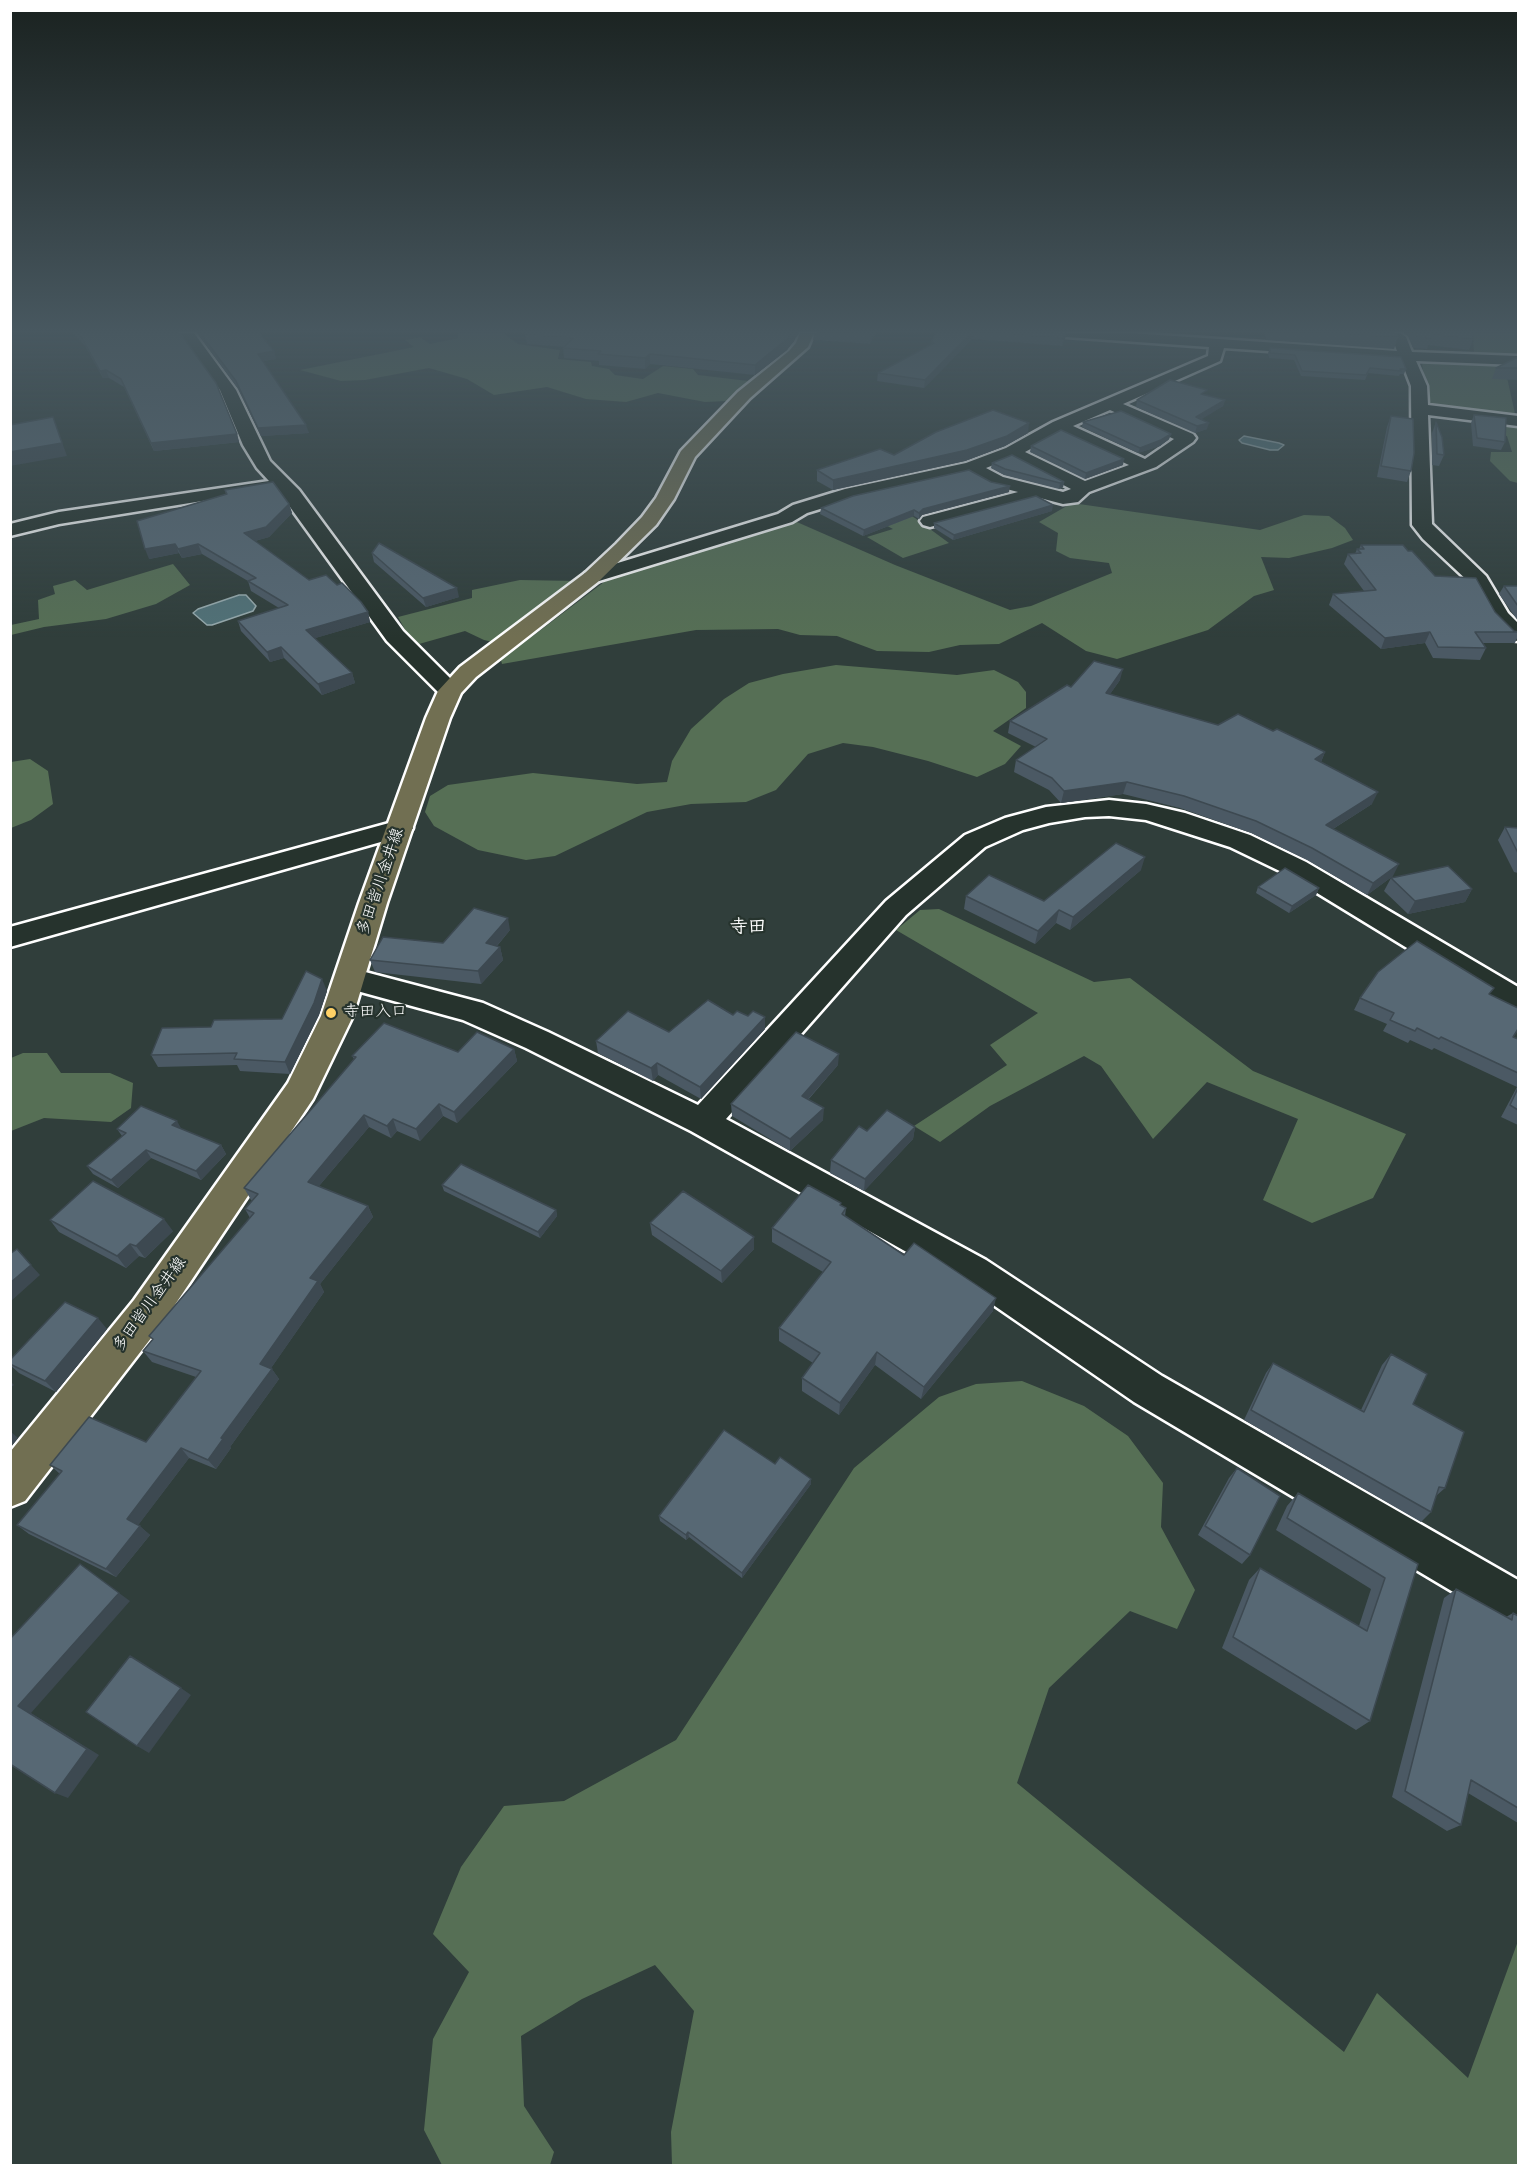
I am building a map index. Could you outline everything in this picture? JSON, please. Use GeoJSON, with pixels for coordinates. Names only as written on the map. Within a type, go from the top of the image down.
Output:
{"type":"FeatureCollection","features":[{"type":"Feature","properties":{"kind":"main road","name":"多田皆川金井線"},"geometry":{"type":"LineString","coordinates":[[10,1486],[148,1312],[301,1090],[337,1016],[373,903],[450,690],[468,672],[592,577],[649,521],[665,499],[687,455],[706,435]]}},
{"type":"Feature","properties":{"kind":"street"},"geometry":{"type":"LineString","coordinates":[[247,435],[263,464],[284,483],[395,636],[450,690]]}},
{"type":"Feature","properties":{"kind":"street"},"geometry":{"type":"LineString","coordinates":[[592,577],[785,518],[800,509],[852,493],[971,467],[1012,452],[1044,435]]}},
{"type":"Feature","properties":{"kind":"street"},"geometry":{"type":"LineString","coordinates":[[1078,435],[1144,465]]}},
{"type":"Feature","properties":{"kind":"street"},"geometry":{"type":"LineString","coordinates":[[971,467],[997,481],[1071,498],[1084,488],[1144,465],[1187,438],[1179,435]]}},
{"type":"Feature","properties":{"kind":"street"},"geometry":{"type":"LineString","coordinates":[[1420,435],[1422,525],[1479,580],[1499,616],[1518,635]]}},
{"type":"Feature","properties":{"kind":"street"},"geometry":{"type":"LineString","coordinates":[[1012,452],[1084,488]]}},
{"type":"Feature","properties":{"kind":"street"},"geometry":{"type":"LineString","coordinates":[[10,530],[59,518],[284,483]]}},
{"type":"Feature","properties":{"kind":"street"},"geometry":{"type":"LineString","coordinates":[[930,521],[1039,492]]}},
{"type":"Feature","properties":{"kind":"street"},"geometry":{"type":"LineString","coordinates":[[703,1122],[896,908],[975,841],[1014,824],[1046,815],[1085,809],[1109,808],[1146,812],[1176,819],[1240,841],[1296,868],[1518,1001]]}},
{"type":"Feature","properties":{"kind":"street"},"geometry":{"type":"LineString","coordinates":[[10,937],[400,828]]}},
{"type":"Feature","properties":{"kind":"street"},"geometry":{"type":"LineString","coordinates":[[350,979],[472,1011],[548,1045],[703,1122],[973,1271],[1148,1389],[1518,1605]]}},
{"type":"Feature","properties":{"kind":"green space"},"geometry":{"type":"Polygon","coordinates":[[[1502,435],[1518,435],[1518,483],[1510,481],[1490,461],[1491,452],[1512,452],[1507,436],[1502,435]]]}},
{"type":"Feature","properties":{"kind":"green space"},"geometry":{"type":"Polygon","coordinates":[[[1072,503],[1260,530],[1304,515],[1329,516],[1345,528],[1353,540],[1332,548],[1289,558],[1261,557],[1274,590],[1254,596],[1208,630],[1117,659],[1086,651],[1042,623],[999,644],[960,645],[929,652],[877,651],[837,636],[800,635],[778,629],[696,630],[502,664],[501,660],[608,579],[717,545],[790,519],[895,565],[1010,610],[1031,606],[1112,573],[1109,563],[1070,558],[1056,551],[1058,533],[1039,522],[1072,503]]]}},
{"type":"Feature","properties":{"kind":"green space"},"geometry":{"type":"Polygon","coordinates":[[[897,508],[949,543],[903,558],[867,537],[893,529],[870,517],[897,508]]]}},
{"type":"Feature","properties":{"kind":"green space"},"geometry":{"type":"Polygon","coordinates":[[[173,564],[190,585],[156,604],[106,619],[44,627],[11,635],[11,625],[39,619],[38,600],[55,594],[53,586],[75,580],[87,590],[173,564]]]}},
{"type":"Feature","properties":{"kind":"green space"},"geometry":{"type":"Polygon","coordinates":[[[520,580],[577,581],[497,643],[465,631],[419,644],[407,633],[398,617],[472,598],[472,590],[520,580]]]}},
{"type":"Feature","properties":{"kind":"green space"},"geometry":{"type":"Polygon","coordinates":[[[836,665],[957,675],[994,670],[1018,682],[1026,692],[1026,708],[993,731],[1021,746],[1005,764],[977,777],[873,747],[843,743],[808,754],[776,790],[746,802],[691,804],[647,812],[555,856],[526,860],[478,850],[434,826],[425,812],[430,796],[448,785],[533,773],[637,784],[667,782],[672,761],[691,729],[724,699],[749,683],[783,674],[836,665]]]}},
{"type":"Feature","properties":{"kind":"green space"},"geometry":{"type":"Polygon","coordinates":[[[30,759],[48,771],[53,804],[31,820],[11,828],[11,762],[30,759]]]}},
{"type":"Feature","properties":{"kind":"green space"},"geometry":{"type":"Polygon","coordinates":[[[939,909],[1094,982],[1130,978],[1253,1071],[1406,1134],[1373,1198],[1312,1223],[1263,1200],[1298,1119],[1207,1082],[1153,1139],[1101,1066],[1084,1056],[990,1106],[940,1142],[914,1126],[1007,1065],[990,1045],[1038,1013],[896,930],[920,910],[939,909]]]}},
{"type":"Feature","properties":{"kind":"green space"},"geometry":{"type":"Polygon","coordinates":[[[23,1053],[47,1053],[61,1073],[110,1073],[133,1083],[131,1108],[111,1122],[44,1118],[11,1131],[11,1058],[23,1053]]]}},
{"type":"Feature","properties":{"kind":"green space"},"geometry":{"type":"Polygon","coordinates":[[[1022,1381],[1084,1406],[1128,1436],[1163,1483],[1161,1527],[1195,1590],[1177,1629],[1130,1611],[1049,1688],[1017,1783],[1344,2052],[1377,1993],[1468,2078],[1518,1941],[1518,2165],[672,2165],[671,2132],[694,2011],[655,1965],[582,1999],[521,2036],[524,2106],[554,2152],[550,2165],[442,2165],[424,2130],[433,2039],[469,1972],[433,1934],[461,1867],[504,1806],[564,1801],[676,1740],[854,1468],[939,1397],[976,1384],[1022,1381]]]}},
{"type":"Feature","properties":{"kind":"water"},"geometry":{"type":"Polygon","coordinates":[[[1244,436],[1284,445],[1278,450],[1270,450],[1242,443],[1239,440],[1244,436]]]}},
{"type":"Feature","properties":{"kind":"water"},"geometry":{"type":"Polygon","coordinates":[[[239,595],[246,595],[256,606],[253,611],[212,625],[207,625],[193,613],[198,609],[239,595]]]}},
{"type":"Feature","properties":{"kind":"building"},"geometry":{"type":"Polygon","coordinates":[[[10,435],[59,435],[62,443],[10,452],[10,435]]]}},
{"type":"Feature","properties":{"kind":"building"},"geometry":{"type":"Polygon","coordinates":[[[147,435],[232,435],[151,443],[147,435]]]}},
{"type":"Feature","properties":{"kind":"building"},"geometry":{"type":"Polygon","coordinates":[[[931,435],[1009,435],[967,450],[833,480],[817,470],[880,449],[894,455],[931,435]]]}},
{"type":"Feature","properties":{"kind":"building"},"geometry":{"type":"Polygon","coordinates":[[[1052,435],[1071,435],[1124,459],[1086,473],[1031,446],[1052,435]]]}},
{"type":"Feature","properties":{"kind":"building"},"geometry":{"type":"Polygon","coordinates":[[[1111,435],[1170,435],[1161,440],[1140,448],[1111,435]]]}},
{"type":"Feature","properties":{"kind":"building"},"geometry":{"type":"Polygon","coordinates":[[[1387,435],[1413,435],[1411,471],[1381,466],[1387,435]]]}},
{"type":"Feature","properties":{"kind":"building"},"geometry":{"type":"Polygon","coordinates":[[[1436,435],[1441,435],[1444,455],[1437,454],[1436,435]]]}},
{"type":"Feature","properties":{"kind":"building"},"geometry":{"type":"Polygon","coordinates":[[[1477,435],[1505,435],[1505,442],[1477,438],[1477,435]]]}},
{"type":"Feature","properties":{"kind":"building"},"geometry":{"type":"Polygon","coordinates":[[[1012,455],[1064,482],[1060,483],[1005,469],[992,463],[1012,455]]]}},
{"type":"Feature","properties":{"kind":"building"},"geometry":{"type":"Polygon","coordinates":[[[969,470],[991,482],[1010,486],[923,509],[919,513],[914,510],[864,530],[821,508],[853,496],[969,470]]]}},
{"type":"Feature","properties":{"kind":"building"},"geometry":{"type":"Polygon","coordinates":[[[273,482],[289,504],[266,527],[244,533],[309,580],[326,575],[337,585],[342,583],[368,612],[306,630],[352,673],[318,684],[281,647],[267,652],[238,621],[288,605],[248,581],[256,578],[198,544],[178,549],[175,544],[145,549],[137,521],[227,494],[225,490],[273,482]]]}},
{"type":"Feature","properties":{"kind":"building"},"geometry":{"type":"Polygon","coordinates":[[[1036,496],[1053,505],[954,535],[934,523],[1036,496]]]}},
{"type":"Feature","properties":{"kind":"building"},"geometry":{"type":"Polygon","coordinates":[[[379,543],[457,588],[423,598],[372,553],[379,543]]]}},
{"type":"Feature","properties":{"kind":"building"},"geometry":{"type":"Polygon","coordinates":[[[1361,545],[1403,545],[1408,551],[1412,551],[1435,576],[1476,578],[1495,612],[1514,631],[1518,632],[1475,632],[1486,648],[1438,647],[1430,632],[1385,638],[1333,594],[1376,590],[1348,554],[1361,553],[1357,549],[1364,549],[1361,545]]]}},
{"type":"Feature","properties":{"kind":"building"},"geometry":{"type":"Polygon","coordinates":[[[1504,586],[1518,586],[1518,606],[1504,586]]]}},
{"type":"Feature","properties":{"kind":"building"},"geometry":{"type":"Polygon","coordinates":[[[1094,661],[1123,669],[1106,693],[1218,725],[1238,714],[1273,731],[1277,729],[1325,752],[1315,759],[1378,792],[1326,825],[1399,864],[1373,883],[1312,848],[1256,821],[1184,796],[1127,782],[1064,791],[1052,778],[1016,760],[1047,739],[1010,721],[1067,685],[1071,687],[1094,661]]]}},
{"type":"Feature","properties":{"kind":"building"},"geometry":{"type":"Polygon","coordinates":[[[1505,827],[1518,828],[1518,853],[1505,827]]]}},
{"type":"Feature","properties":{"kind":"building"},"geometry":{"type":"Polygon","coordinates":[[[1116,843],[1145,857],[1073,917],[1059,910],[1038,931],[966,896],[989,875],[1044,901],[1116,843]]]}},
{"type":"Feature","properties":{"kind":"building"},"geometry":{"type":"Polygon","coordinates":[[[1448,866],[1472,889],[1415,901],[1391,878],[1448,866]]]}},
{"type":"Feature","properties":{"kind":"building"},"geometry":{"type":"Polygon","coordinates":[[[1285,868],[1319,888],[1292,906],[1258,887],[1285,868]]]}},
{"type":"Feature","properties":{"kind":"building"},"geometry":{"type":"Polygon","coordinates":[[[474,908],[508,918],[486,943],[500,947],[478,971],[370,960],[383,937],[443,943],[474,908]]]}},
{"type":"Feature","properties":{"kind":"building"},"geometry":{"type":"Polygon","coordinates":[[[1417,941],[1494,988],[1489,994],[1518,1008],[1518,1029],[1513,1037],[1518,1039],[1518,1073],[1441,1037],[1439,1039],[1417,1028],[1415,1031],[1390,1020],[1394,1013],[1360,998],[1378,972],[1417,941]]]}},
{"type":"Feature","properties":{"kind":"building"},"geometry":{"type":"Polygon","coordinates":[[[306,971],[322,979],[314,1003],[285,1062],[234,1059],[237,1053],[151,1055],[162,1028],[211,1027],[214,1020],[282,1019],[306,971]]]}},
{"type":"Feature","properties":{"kind":"building"},"geometry":{"type":"Polygon","coordinates":[[[708,1000],[733,1015],[737,1011],[748,1016],[753,1011],[765,1017],[700,1087],[657,1063],[651,1068],[596,1041],[628,1011],[669,1032],[708,1000]]]}},
{"type":"Feature","properties":{"kind":"building"},"geometry":{"type":"Polygon","coordinates":[[[384,1023],[458,1052],[477,1032],[514,1049],[454,1112],[439,1104],[416,1129],[393,1119],[387,1126],[364,1115],[308,1182],[368,1206],[310,1278],[318,1281],[260,1364],[272,1369],[221,1438],[223,1439],[208,1460],[181,1448],[127,1519],[140,1526],[106,1569],[17,1525],[62,1471],[50,1465],[89,1417],[146,1442],[201,1371],[143,1351],[153,1339],[149,1336],[254,1213],[245,1209],[258,1194],[244,1188],[356,1057],[352,1056],[384,1023]]]}},
{"type":"Feature","properties":{"kind":"building"},"geometry":{"type":"Polygon","coordinates":[[[796,1032],[839,1054],[802,1096],[824,1108],[790,1139],[731,1104],[796,1032]]]}},
{"type":"Feature","properties":{"kind":"building"},"geometry":{"type":"Polygon","coordinates":[[[1518,1088],[1518,1110],[1510,1105],[1518,1088]]]}},
{"type":"Feature","properties":{"kind":"building"},"geometry":{"type":"Polygon","coordinates":[[[141,1106],[177,1121],[172,1125],[221,1145],[196,1171],[146,1150],[111,1180],[87,1166],[126,1133],[117,1129],[141,1106]]]}},
{"type":"Feature","properties":{"kind":"building"},"geometry":{"type":"Polygon","coordinates":[[[887,1110],[915,1127],[865,1179],[831,1160],[859,1126],[867,1131],[887,1110]]]}},
{"type":"Feature","properties":{"kind":"building"},"geometry":{"type":"Polygon","coordinates":[[[461,1164],[556,1210],[538,1232],[442,1185],[461,1164]]]}},
{"type":"Feature","properties":{"kind":"building"},"geometry":{"type":"Polygon","coordinates":[[[93,1181],[164,1219],[136,1246],[130,1244],[117,1256],[50,1220],[93,1181]]]}},
{"type":"Feature","properties":{"kind":"building"},"geometry":{"type":"Polygon","coordinates":[[[808,1185],[841,1203],[840,1205],[846,1208],[842,1214],[904,1255],[914,1243],[996,1298],[924,1387],[877,1352],[840,1403],[802,1378],[820,1353],[779,1328],[831,1262],[772,1228],[808,1185]]]}},
{"type":"Feature","properties":{"kind":"building"},"geometry":{"type":"Polygon","coordinates":[[[683,1191],[754,1237],[721,1271],[650,1223],[683,1191]]]}},
{"type":"Feature","properties":{"kind":"building"},"geometry":{"type":"Polygon","coordinates":[[[17,1249],[31,1265],[10,1283],[10,1254],[17,1249]]]}},
{"type":"Feature","properties":{"kind":"building"},"geometry":{"type":"Polygon","coordinates":[[[65,1302],[98,1318],[45,1381],[10,1364],[10,1360],[65,1302]]]}},
{"type":"Feature","properties":{"kind":"building"},"geometry":{"type":"Polygon","coordinates":[[[1391,1354],[1427,1374],[1413,1404],[1464,1432],[1445,1488],[1439,1487],[1431,1512],[1251,1410],[1273,1363],[1364,1412],[1391,1354]]]}},
{"type":"Feature","properties":{"kind":"building"},"geometry":{"type":"Polygon","coordinates":[[[724,1430],[775,1464],[780,1457],[811,1479],[742,1573],[688,1532],[686,1535],[659,1516],[724,1430]]]}},
{"type":"Feature","properties":{"kind":"building"},"geometry":{"type":"Polygon","coordinates":[[[1237,1468],[1280,1496],[1250,1555],[1205,1526],[1237,1468]]]}},
{"type":"Feature","properties":{"kind":"building"},"geometry":{"type":"Polygon","coordinates":[[[1298,1493],[1418,1564],[1370,1721],[1233,1637],[1260,1568],[1367,1631],[1385,1578],[1287,1518],[1298,1493]]]}},
{"type":"Feature","properties":{"kind":"building"},"geometry":{"type":"Polygon","coordinates":[[[80,1564],[119,1593],[18,1706],[87,1749],[55,1793],[10,1764],[10,1639],[80,1564]]]}},
{"type":"Feature","properties":{"kind":"building"},"geometry":{"type":"Polygon","coordinates":[[[1456,1589],[1512,1620],[1513,1613],[1518,1616],[1518,1808],[1471,1780],[1461,1825],[1405,1791],[1456,1589]]]}},
{"type":"Feature","properties":{"kind":"building"},"geometry":{"type":"Polygon","coordinates":[[[130,1656],[181,1688],[137,1746],[86,1712],[130,1656]]]}},
{"type":"Feature","properties":{"kind":"place","name":"寺田入口"},"geometry":{"type":"Point","coordinates":[331,1013]}},
{"type":"Feature","properties":{"kind":"district","name":"寺田"},"geometry":{"type":"Point","coordinates":[748,929]}}]}
